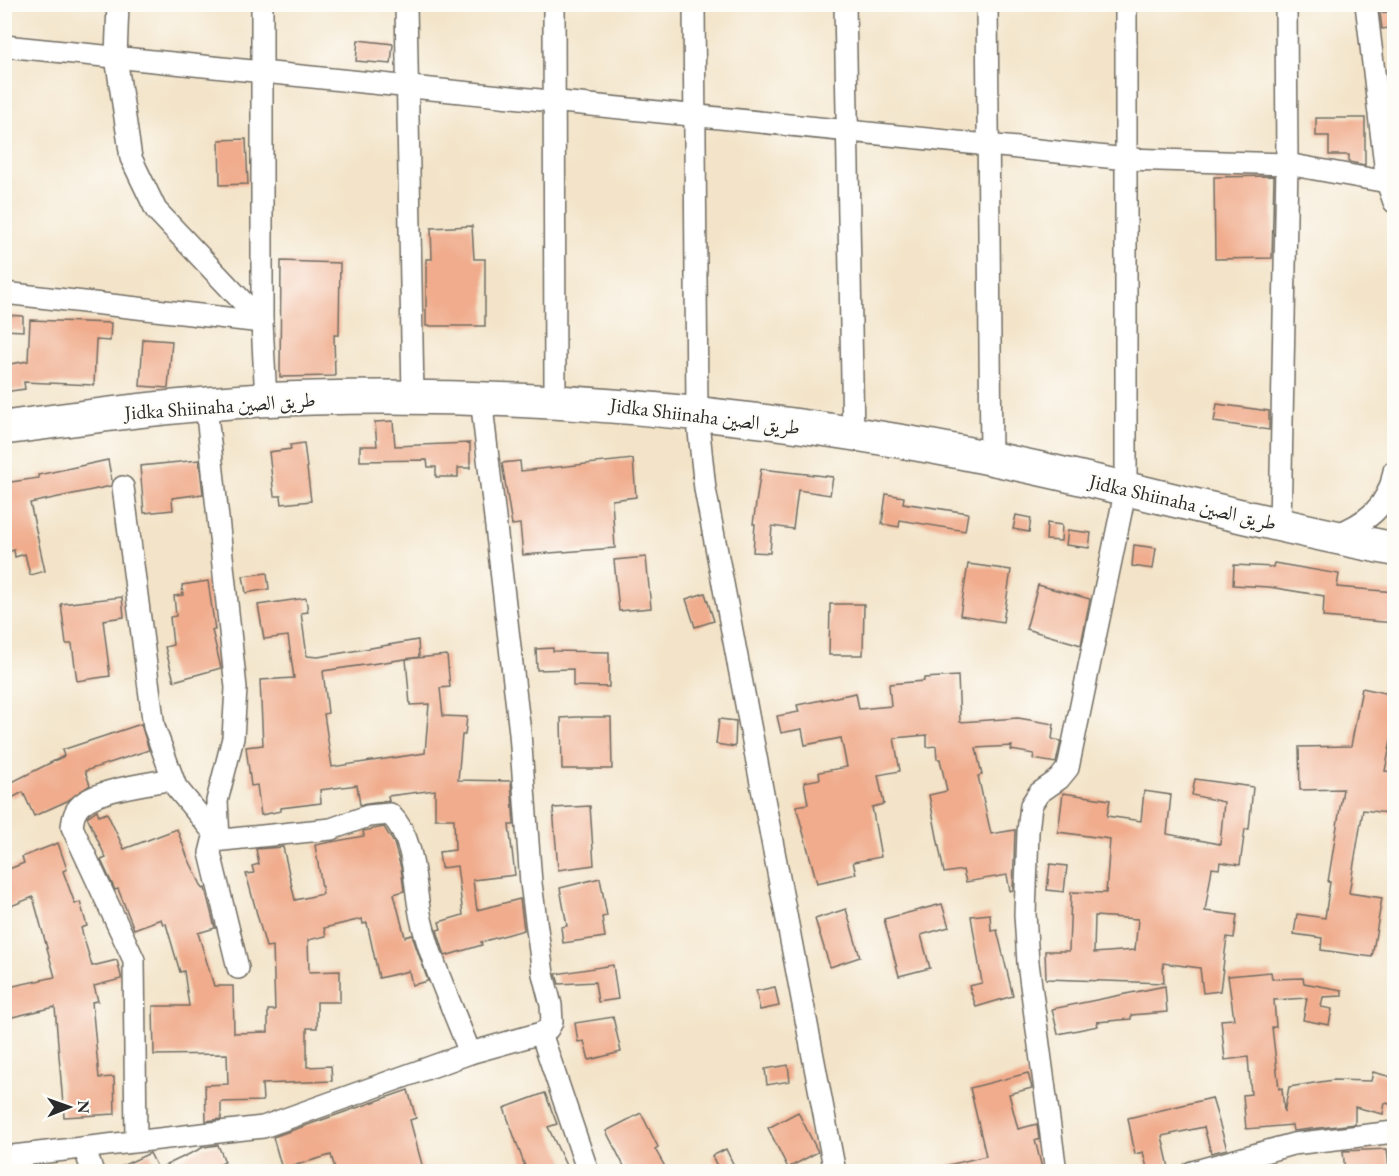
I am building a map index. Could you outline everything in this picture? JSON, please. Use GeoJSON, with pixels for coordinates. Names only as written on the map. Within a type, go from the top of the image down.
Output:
{"type":"FeatureCollection","features":[{"type":"Feature","properties":{"kind":"main road","name":"Jidka Shiinaha طريق الصين"},"geometry":{"type":"LineString","coordinates":[[4,428],[206,405],[311,398],[481,398],[697,413],[853,434],[991,458],[1330,537],[1395,549]]}},
{"type":"Feature","properties":{"kind":"street"},"geometry":{"type":"LineString","coordinates":[[118,4],[116,57],[131,158],[156,210],[262,322]]}},
{"type":"Feature","properties":{"kind":"street"},"geometry":{"type":"LineString","coordinates":[[262,4],[262,322],[266,401]]}},
{"type":"Feature","properties":{"kind":"street"},"geometry":{"type":"LineString","coordinates":[[406,4],[413,397]]}},
{"type":"Feature","properties":{"kind":"street"},"geometry":{"type":"LineString","coordinates":[[554,4],[555,402]]}},
{"type":"Feature","properties":{"kind":"street"},"geometry":{"type":"LineString","coordinates":[[694,4],[697,413],[705,489],[726,609],[835,1172]]}},
{"type":"Feature","properties":{"kind":"street"},"geometry":{"type":"LineString","coordinates":[[845,4],[853,434]]}},
{"type":"Feature","properties":{"kind":"street"},"geometry":{"type":"LineString","coordinates":[[987,4],[991,458]]}},
{"type":"Feature","properties":{"kind":"street"},"geometry":{"type":"LineString","coordinates":[[1056,1172],[1028,963],[1026,914],[1028,832],[1031,805],[1039,793],[1059,779],[1068,768],[1126,488],[1125,4]]}},
{"type":"Feature","properties":{"kind":"street"},"geometry":{"type":"LineString","coordinates":[[1280,525],[1287,164],[1286,4]]}},
{"type":"Feature","properties":{"kind":"street"},"geometry":{"type":"LineString","coordinates":[[1366,4],[1395,202]]}},
{"type":"Feature","properties":{"kind":"street"},"geometry":{"type":"LineString","coordinates":[[4,46],[1127,159],[1287,164],[1391,182]]}},
{"type":"Feature","properties":{"kind":"street"},"geometry":{"type":"LineString","coordinates":[[4,293],[262,322]]}},
{"type":"Feature","properties":{"kind":"street"},"geometry":{"type":"LineString","coordinates":[[4,1157],[263,1127],[470,1053],[541,1034],[548,1029],[552,1022],[551,1005],[543,974],[531,883],[521,743],[481,398]]}},
{"type":"Feature","properties":{"kind":"street"},"geometry":{"type":"LineString","coordinates":[[206,405],[236,688],[233,738],[217,801],[219,839]]}},
{"type":"Feature","properties":{"kind":"street"},"geometry":{"type":"LineString","coordinates":[[1330,537],[1353,528],[1374,514],[1388,495],[1395,471]]}},
{"type":"Feature","properties":{"kind":"street"},"geometry":{"type":"LineString","coordinates":[[123,486],[154,727],[172,779],[219,839]]}},
{"type":"Feature","properties":{"kind":"street"},"geometry":{"type":"LineString","coordinates":[[136,1140],[134,960],[72,827],[74,815],[81,804],[118,790],[172,779]]}},
{"type":"Feature","properties":{"kind":"street"},"geometry":{"type":"LineString","coordinates":[[238,968],[210,853],[213,841],[331,829],[368,816],[390,814],[398,823],[405,838],[422,924],[470,1053]]}},
{"type":"Feature","properties":{"kind":"street"},"geometry":{"type":"LineString","coordinates":[[541,1034],[588,1172]]}},
{"type":"Feature","properties":{"kind":"street"},"geometry":{"type":"LineString","coordinates":[[1192,1172],[1293,1144],[1395,1132]]}},
{"type":"Feature","properties":{"kind":"street"},"geometry":{"type":"LineString","coordinates":[[84,1148],[93,1172]]}},
{"type":"Feature","properties":{"kind":"building"},"geometry":{"type":"Polygon","coordinates":[[[1395,11],[1395,27],[1382,29],[1380,13],[1395,11]]]}},
{"type":"Feature","properties":{"kind":"building"},"geometry":{"type":"Polygon","coordinates":[[[358,40],[393,44],[391,64],[356,61],[358,40]]]}},
{"type":"Feature","properties":{"kind":"building"},"geometry":{"type":"Polygon","coordinates":[[[1316,118],[1365,118],[1365,165],[1349,162],[1349,155],[1329,155],[1329,136],[1316,136],[1316,118]]]}},
{"type":"Feature","properties":{"kind":"building"},"geometry":{"type":"Polygon","coordinates":[[[246,139],[248,184],[220,185],[219,140],[246,139]]]}},
{"type":"Feature","properties":{"kind":"building"},"geometry":{"type":"Polygon","coordinates":[[[1274,176],[1272,258],[1215,259],[1214,177],[1274,176]]]}},
{"type":"Feature","properties":{"kind":"building"},"geometry":{"type":"Polygon","coordinates":[[[472,226],[474,259],[485,259],[485,326],[426,326],[426,259],[432,259],[431,228],[472,226]]]}},
{"type":"Feature","properties":{"kind":"building"},"geometry":{"type":"Polygon","coordinates":[[[281,261],[340,263],[339,335],[334,335],[335,376],[280,377],[281,261]]]}},
{"type":"Feature","properties":{"kind":"building"},"geometry":{"type":"Polygon","coordinates":[[[4,315],[23,316],[23,331],[4,330],[4,315]]]}},
{"type":"Feature","properties":{"kind":"building"},"geometry":{"type":"Polygon","coordinates":[[[30,320],[111,323],[110,341],[96,340],[94,385],[24,382],[25,389],[4,392],[4,365],[28,361],[30,320]]]}},
{"type":"Feature","properties":{"kind":"building"},"geometry":{"type":"Polygon","coordinates":[[[143,339],[172,341],[168,388],[140,386],[143,339]]]}},
{"type":"Feature","properties":{"kind":"building"},"geometry":{"type":"Polygon","coordinates":[[[1217,404],[1269,411],[1269,430],[1214,422],[1217,404]]]}},
{"type":"Feature","properties":{"kind":"building"},"geometry":{"type":"Polygon","coordinates":[[[393,421],[395,446],[470,443],[470,468],[458,468],[458,477],[436,477],[436,467],[428,467],[427,460],[360,461],[360,446],[377,446],[375,422],[393,421]]]}},
{"type":"Feature","properties":{"kind":"building"},"geometry":{"type":"Polygon","coordinates":[[[304,443],[311,501],[282,504],[281,496],[274,496],[269,452],[291,449],[290,445],[304,443]]]}},
{"type":"Feature","properties":{"kind":"building"},"geometry":{"type":"Polygon","coordinates":[[[633,459],[636,497],[612,500],[615,548],[523,555],[520,524],[512,525],[502,463],[520,461],[521,471],[633,459]]]}},
{"type":"Feature","properties":{"kind":"building"},"geometry":{"type":"Polygon","coordinates":[[[108,460],[111,486],[30,503],[45,571],[30,575],[25,554],[15,557],[14,550],[4,553],[4,483],[39,478],[38,475],[108,460]]]}},
{"type":"Feature","properties":{"kind":"building"},"geometry":{"type":"Polygon","coordinates":[[[199,460],[203,494],[172,498],[173,510],[144,513],[140,466],[199,460]]]}},
{"type":"Feature","properties":{"kind":"building"},"geometry":{"type":"Polygon","coordinates":[[[761,469],[833,477],[830,495],[798,490],[793,529],[772,526],[770,553],[753,552],[755,524],[753,524],[761,469]]]}},
{"type":"Feature","properties":{"kind":"building"},"geometry":{"type":"Polygon","coordinates":[[[886,494],[904,497],[903,503],[968,513],[965,531],[900,520],[899,527],[882,524],[886,494]]]}},
{"type":"Feature","properties":{"kind":"building"},"geometry":{"type":"Polygon","coordinates":[[[1016,515],[1031,518],[1029,532],[1013,529],[1016,515]]]}},
{"type":"Feature","properties":{"kind":"building"},"geometry":{"type":"Polygon","coordinates":[[[1047,523],[1062,525],[1061,541],[1046,540],[1047,523]]]}},
{"type":"Feature","properties":{"kind":"building"},"geometry":{"type":"Polygon","coordinates":[[[1068,530],[1091,533],[1089,548],[1066,545],[1068,530]]]}},
{"type":"Feature","properties":{"kind":"building"},"geometry":{"type":"Polygon","coordinates":[[[1134,545],[1156,548],[1153,569],[1132,566],[1134,545]]]}},
{"type":"Feature","properties":{"kind":"building"},"geometry":{"type":"Polygon","coordinates":[[[646,557],[651,608],[619,611],[614,560],[646,557]]]}},
{"type":"Feature","properties":{"kind":"building"},"geometry":{"type":"Polygon","coordinates":[[[1274,563],[1339,574],[1337,587],[1395,592],[1395,623],[1323,617],[1324,596],[1269,587],[1233,585],[1234,565],[1273,567],[1274,563]]]}},
{"type":"Feature","properties":{"kind":"building"},"geometry":{"type":"Polygon","coordinates":[[[968,564],[1011,570],[1003,622],[960,615],[968,564]]]}},
{"type":"Feature","properties":{"kind":"building"},"geometry":{"type":"Polygon","coordinates":[[[267,573],[269,589],[246,593],[243,576],[267,573]]]}},
{"type":"Feature","properties":{"kind":"building"},"geometry":{"type":"Polygon","coordinates":[[[208,581],[215,630],[212,630],[221,668],[174,681],[165,647],[173,645],[170,617],[176,616],[174,596],[183,595],[182,585],[208,581]]]}},
{"type":"Feature","properties":{"kind":"building"},"geometry":{"type":"Polygon","coordinates":[[[1038,585],[1090,599],[1081,645],[1026,629],[1038,585]]]}},
{"type":"Feature","properties":{"kind":"building"},"geometry":{"type":"Polygon","coordinates":[[[705,593],[714,621],[695,627],[686,599],[705,593]]]}},
{"type":"Feature","properties":{"kind":"building"},"geometry":{"type":"Polygon","coordinates":[[[122,597],[124,617],[103,620],[110,676],[77,681],[72,644],[66,644],[61,604],[122,597]]]}},
{"type":"Feature","properties":{"kind":"building"},"geometry":{"type":"Polygon","coordinates":[[[306,598],[308,612],[301,613],[307,656],[318,657],[418,640],[419,657],[323,671],[328,713],[324,714],[332,767],[425,753],[429,704],[410,705],[406,659],[447,655],[450,687],[440,688],[443,716],[467,717],[465,735],[462,735],[458,780],[511,781],[514,825],[509,825],[515,875],[473,880],[477,910],[520,899],[524,930],[481,942],[482,945],[445,956],[437,930],[441,929],[439,922],[463,915],[457,866],[441,868],[439,852],[455,850],[454,819],[435,819],[435,790],[388,796],[389,801],[360,805],[357,785],[320,790],[321,803],[281,808],[281,811],[261,815],[257,785],[251,786],[246,747],[263,745],[260,680],[294,678],[288,636],[264,639],[258,605],[306,598]]]}},
{"type":"Feature","properties":{"kind":"building"},"geometry":{"type":"Polygon","coordinates":[[[830,604],[864,604],[863,655],[829,655],[830,604]]]}},
{"type":"Feature","properties":{"kind":"building"},"geometry":{"type":"Polygon","coordinates":[[[553,648],[553,651],[609,652],[609,687],[573,686],[573,669],[537,670],[536,649],[553,648]]]}},
{"type":"Feature","properties":{"kind":"building"},"geometry":{"type":"Polygon","coordinates":[[[958,676],[960,722],[1018,718],[1054,724],[1052,739],[1061,741],[1056,763],[1033,759],[1034,754],[1011,750],[1012,746],[976,748],[982,775],[978,776],[991,834],[1015,830],[1013,890],[1010,891],[1007,875],[966,882],[963,870],[944,873],[929,795],[947,791],[940,759],[937,759],[936,746],[927,747],[927,735],[894,738],[900,771],[878,775],[884,804],[872,807],[881,857],[853,862],[856,874],[817,883],[796,806],[808,804],[804,782],[820,779],[819,772],[847,767],[841,738],[805,745],[802,729],[781,733],[777,716],[799,712],[797,705],[856,693],[859,709],[891,706],[889,684],[924,681],[924,678],[958,676]]]}},
{"type":"Feature","properties":{"kind":"building"},"geometry":{"type":"Polygon","coordinates":[[[1362,688],[1395,695],[1395,721],[1385,771],[1395,772],[1395,814],[1363,810],[1349,893],[1382,898],[1372,957],[1321,950],[1322,938],[1294,934],[1297,914],[1325,918],[1330,882],[1328,882],[1343,789],[1300,790],[1299,747],[1351,746],[1362,688]]]}},
{"type":"Feature","properties":{"kind":"building"},"geometry":{"type":"Polygon","coordinates":[[[611,717],[612,769],[562,769],[561,718],[611,717]]]}},
{"type":"Feature","properties":{"kind":"building"},"geometry":{"type":"Polygon","coordinates":[[[719,719],[736,721],[735,747],[716,744],[719,719]]]}},
{"type":"Feature","properties":{"kind":"building"},"geometry":{"type":"Polygon","coordinates":[[[141,724],[149,750],[85,771],[90,785],[67,801],[34,816],[23,792],[12,798],[6,785],[64,756],[62,750],[141,724]]]}},
{"type":"Feature","properties":{"kind":"building"},"geometry":{"type":"Polygon","coordinates":[[[1195,779],[1253,787],[1249,829],[1245,829],[1240,865],[1220,862],[1219,869],[1212,868],[1205,911],[1237,915],[1234,938],[1227,937],[1220,991],[1203,993],[1200,968],[1163,963],[1164,983],[1046,979],[1045,951],[1069,951],[1071,892],[1106,893],[1110,839],[1058,832],[1063,793],[1110,800],[1107,816],[1141,821],[1144,791],[1171,795],[1167,834],[1220,844],[1224,802],[1192,795],[1195,779]],[[1095,916],[1094,953],[1135,950],[1138,919],[1095,916]]]}},
{"type":"Feature","properties":{"kind":"building"},"geometry":{"type":"Polygon","coordinates":[[[590,806],[594,865],[558,870],[553,808],[590,806]]]}},
{"type":"Feature","properties":{"kind":"building"},"geometry":{"type":"Polygon","coordinates":[[[97,810],[99,816],[107,813],[124,849],[177,829],[187,856],[203,889],[205,888],[215,928],[198,933],[214,986],[233,986],[234,1033],[268,1032],[268,1010],[275,1010],[273,946],[266,947],[246,874],[254,873],[252,866],[259,864],[256,849],[283,847],[295,900],[323,894],[315,845],[364,836],[363,831],[384,827],[394,843],[401,868],[404,891],[394,894],[405,937],[412,935],[428,981],[412,985],[409,971],[379,978],[367,923],[363,924],[362,919],[324,928],[326,936],[308,940],[309,972],[340,971],[340,1002],[317,1002],[317,1028],[307,1028],[307,1067],[331,1066],[332,1081],[262,1084],[263,1101],[221,1102],[221,1119],[206,1121],[205,1085],[228,1084],[227,1054],[154,1055],[153,1006],[189,1006],[184,971],[180,972],[166,924],[163,925],[161,919],[134,929],[118,889],[115,890],[101,860],[106,858],[87,817],[97,810]]]}},
{"type":"Feature","properties":{"kind":"building"},"geometry":{"type":"Polygon","coordinates":[[[58,843],[67,869],[63,871],[75,904],[80,902],[87,926],[81,928],[92,966],[117,960],[121,976],[121,979],[94,986],[98,1001],[92,1002],[99,1078],[114,1077],[115,1114],[64,1117],[55,1007],[4,1019],[4,988],[55,977],[33,897],[4,909],[4,871],[24,863],[22,857],[58,843]]]}},
{"type":"Feature","properties":{"kind":"building"},"geometry":{"type":"Polygon","coordinates":[[[1050,864],[1067,866],[1064,892],[1047,890],[1050,864]]]}},
{"type":"Feature","properties":{"kind":"building"},"geometry":{"type":"Polygon","coordinates":[[[600,878],[607,916],[602,917],[605,937],[563,943],[561,927],[567,926],[560,888],[600,878]]]}},
{"type":"Feature","properties":{"kind":"building"},"geometry":{"type":"Polygon","coordinates":[[[942,904],[949,927],[921,935],[930,968],[899,976],[884,919],[942,904]]]}},
{"type":"Feature","properties":{"kind":"building"},"geometry":{"type":"Polygon","coordinates":[[[846,909],[860,957],[830,967],[815,919],[846,909]]]}},
{"type":"Feature","properties":{"kind":"building"},"geometry":{"type":"Polygon","coordinates":[[[990,914],[991,931],[997,930],[1013,996],[976,1007],[969,986],[982,983],[971,916],[990,914]]]}},
{"type":"Feature","properties":{"kind":"building"},"geometry":{"type":"Polygon","coordinates":[[[613,965],[618,999],[598,1002],[595,982],[559,984],[556,974],[613,965]]]}},
{"type":"Feature","properties":{"kind":"building"},"geometry":{"type":"Polygon","coordinates":[[[1271,972],[1272,979],[1303,978],[1304,983],[1342,990],[1342,996],[1323,997],[1321,1007],[1332,1009],[1329,1025],[1303,1020],[1307,998],[1274,1000],[1276,1027],[1272,1027],[1284,1112],[1289,1087],[1333,1080],[1371,1081],[1373,1072],[1395,1078],[1395,1105],[1385,1103],[1383,1114],[1355,1107],[1355,1124],[1293,1131],[1292,1125],[1246,1129],[1243,1095],[1251,1094],[1248,1057],[1225,1060],[1221,1020],[1234,1019],[1228,976],[1271,972]]]}},
{"type":"Feature","properties":{"kind":"building"},"geometry":{"type":"Polygon","coordinates":[[[1165,986],[1167,1012],[1131,1015],[1131,1019],[1097,1022],[1098,1026],[1058,1034],[1052,1009],[1165,986]]]}},
{"type":"Feature","properties":{"kind":"building"},"geometry":{"type":"Polygon","coordinates":[[[775,987],[779,1006],[760,1010],[756,991],[775,987]]]}},
{"type":"Feature","properties":{"kind":"building"},"geometry":{"type":"Polygon","coordinates":[[[613,1017],[621,1052],[589,1060],[584,1041],[578,1042],[575,1023],[613,1017]]]}},
{"type":"Feature","properties":{"kind":"building"},"geometry":{"type":"Polygon","coordinates":[[[788,1065],[790,1081],[767,1085],[765,1069],[788,1065]]]}},
{"type":"Feature","properties":{"kind":"building"},"geometry":{"type":"Polygon","coordinates":[[[1028,1073],[1032,1088],[1009,1094],[1018,1129],[1037,1124],[1039,1140],[1035,1140],[1043,1172],[945,1172],[944,1166],[986,1156],[970,1088],[1028,1073]]]}},
{"type":"Feature","properties":{"kind":"building"},"geometry":{"type":"Polygon","coordinates":[[[408,1090],[416,1118],[410,1120],[424,1172],[336,1172],[331,1155],[282,1169],[273,1137],[408,1090]]]}},
{"type":"Feature","properties":{"kind":"building"},"geometry":{"type":"Polygon","coordinates":[[[545,1093],[557,1124],[548,1127],[569,1172],[527,1172],[504,1108],[545,1093]]]}},
{"type":"Feature","properties":{"kind":"building"},"geometry":{"type":"Polygon","coordinates":[[[1212,1098],[1227,1149],[1211,1153],[1204,1127],[1162,1136],[1170,1172],[1148,1172],[1143,1152],[1135,1154],[1128,1118],[1212,1098]]]}},
{"type":"Feature","properties":{"kind":"building"},"geometry":{"type":"Polygon","coordinates":[[[798,1112],[818,1152],[788,1168],[768,1128],[798,1112]]]}},
{"type":"Feature","properties":{"kind":"building"},"geometry":{"type":"Polygon","coordinates":[[[641,1113],[658,1147],[655,1149],[668,1172],[627,1172],[606,1131],[641,1113]]]}},
{"type":"Feature","properties":{"kind":"building"},"geometry":{"type":"Polygon","coordinates":[[[218,1145],[225,1162],[205,1172],[109,1172],[150,1153],[158,1169],[204,1147],[218,1145]]]}},
{"type":"Feature","properties":{"kind":"building"},"geometry":{"type":"Polygon","coordinates":[[[726,1149],[737,1172],[720,1172],[712,1156],[726,1149]]]}},
{"type":"Feature","properties":{"kind":"building"},"geometry":{"type":"Polygon","coordinates":[[[1387,1149],[1389,1169],[1345,1172],[1343,1151],[1387,1149]]]}}]}
